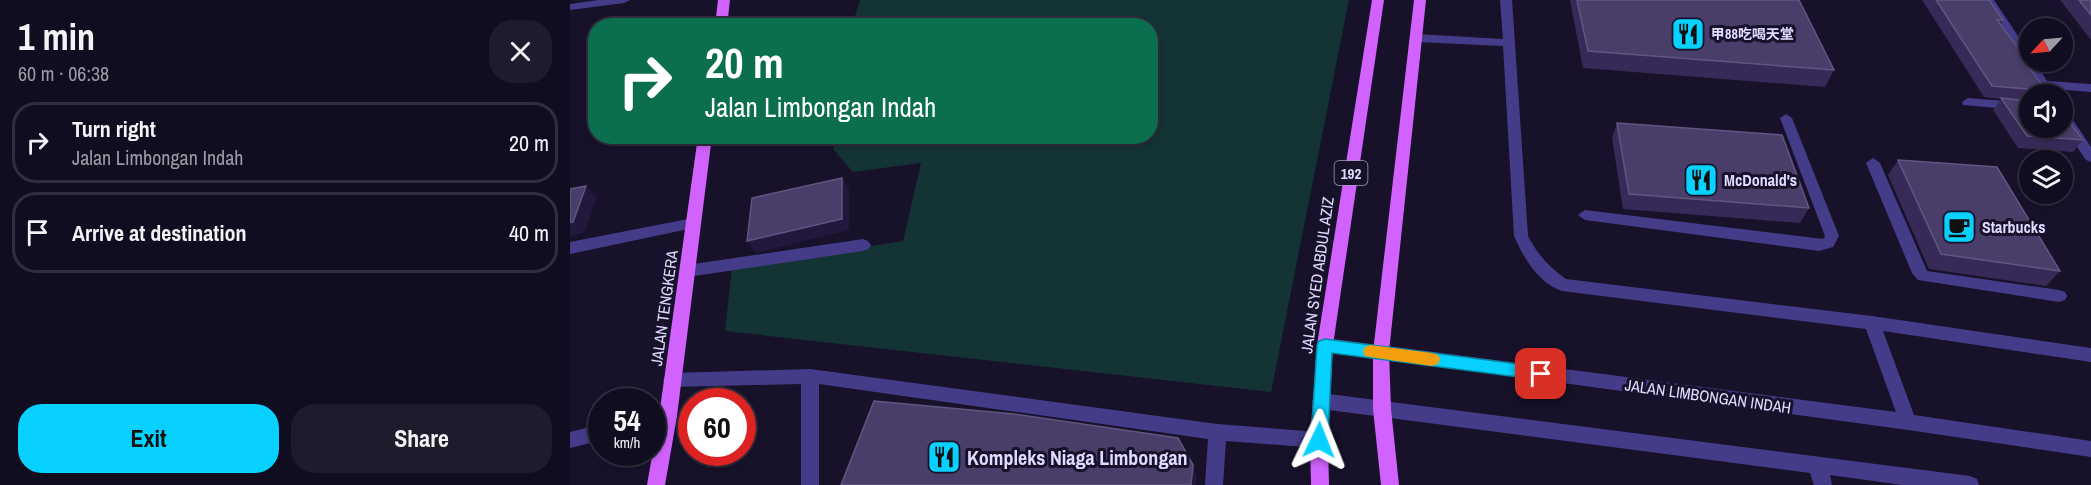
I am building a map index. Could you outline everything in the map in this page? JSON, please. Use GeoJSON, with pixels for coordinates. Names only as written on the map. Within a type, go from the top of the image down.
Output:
{"type":"FeatureCollection","features":[{"type":"Feature","properties":{"kind":"main road"},"geometry":{"type":"LineString","coordinates":[[722,18],[724,0]]}},
{"type":"Feature","properties":{"kind":"main road","name":"JALAN SYED ABDUL AZIZ"},"geometry":{"type":"LineString","coordinates":[[1320,485],[1319,440],[1325,345],[1378,0]]}},
{"type":"Feature","properties":{"kind":"main road"},"geometry":{"type":"LineString","coordinates":[[1390,485],[1382,409],[1381,352],[1420,0]]}},
{"type":"Feature","properties":{"kind":"main road","name":"JALAN TENGKERA"},"geometry":{"type":"LineString","coordinates":[[666,399],[672,380],[704,144]]}},
{"type":"Feature","properties":{"kind":"main road","name":"JALAN TENGKERA"},"geometry":{"type":"LineString","coordinates":[[656,485],[657,466]]}},
{"type":"Feature","properties":{"kind":"street"},"geometry":{"type":"LineString","coordinates":[[570,7],[624,0]]}},
{"type":"Feature","properties":{"kind":"street"},"geometry":{"type":"LineString","coordinates":[[1506,0],[1521,236],[1530,256],[1543,271],[1562,285],[1872,322],[2091,355]]}},
{"type":"Feature","properties":{"kind":"street"},"geometry":{"type":"LineString","coordinates":[[1988,0],[2043,84]]}},
{"type":"Feature","properties":{"kind":"street"},"geometry":{"type":"LineString","coordinates":[[1416,38],[1508,43]]}},
{"type":"Feature","properties":{"kind":"street"},"geometry":{"type":"LineString","coordinates":[[2073,88],[2091,88]]}},
{"type":"Feature","properties":{"kind":"street"},"geometry":{"type":"LineString","coordinates":[[1968,102],[2019,106]]}},
{"type":"Feature","properties":{"kind":"street"},"geometry":{"type":"LineString","coordinates":[[1585,215],[1819,245],[1828,243],[1832,236],[1786,118]]}},
{"type":"Feature","properties":{"kind":"street"},"geometry":{"type":"LineString","coordinates":[[2073,130],[2091,157]]}},
{"type":"Feature","properties":{"kind":"street"},"geometry":{"type":"LineString","coordinates":[[1874,163],[1923,276],[2059,296]]}},
{"type":"Feature","properties":{"kind":"street"},"geometry":{"type":"LineString","coordinates":[[570,248],[693,223]]}},
{"type":"Feature","properties":{"kind":"street"},"geometry":{"type":"LineString","coordinates":[[687,271],[863,245]]}},
{"type":"Feature","properties":{"kind":"street"},"geometry":{"type":"LineString","coordinates":[[1872,322],[1908,422]]}},
{"type":"Feature","properties":{"kind":"street","name":"JALAN LIMBONGAN INDAH"},"geometry":{"type":"LineString","coordinates":[[1325,345],[1908,422],[2091,449]]}},
{"type":"Feature","properties":{"kind":"street"},"geometry":{"type":"LineString","coordinates":[[672,380],[810,376],[1217,432],[1319,440]]}},
{"type":"Feature","properties":{"kind":"street"},"geometry":{"type":"LineString","coordinates":[[810,376],[810,485]]}},
{"type":"Feature","properties":{"kind":"street"},"geometry":{"type":"LineString","coordinates":[[1321,401],[1816,465],[1929,482],[1970,485]]}},
{"type":"Feature","properties":{"kind":"street"},"geometry":{"type":"LineString","coordinates":[[1214,485],[1217,432]]}},
{"type":"Feature","properties":{"kind":"street"},"geometry":{"type":"LineString","coordinates":[[570,440],[588,436]]}},
{"type":"Feature","properties":{"kind":"street"},"geometry":{"type":"LineString","coordinates":[[1816,465],[1823,485]]}},
{"type":"Feature","properties":{"kind":"green space"},"geometry":{"type":"Polygon","coordinates":[[[860,0],[1349,0],[1271,392],[725,331],[732,268],[903,241],[921,163],[853,172],[833,149],[835,144],[1158,144],[1158,18],[864,18],[855,16],[860,0]]]}},
{"type":"Feature","properties":{"kind":"building","name":"甲88吃喝天堂"},"geometry":{"type":"Polygon","coordinates":[[[1577,0],[1799,0],[1834,70],[1588,51],[1577,0]]]}},
{"type":"Feature","properties":{"kind":"building"},"geometry":{"type":"Polygon","coordinates":[[[1936,0],[1989,0],[2003,20],[1997,20],[2019,49],[2019,72],[2032,72],[2041,84],[2019,84],[2019,88],[1992,86],[1936,0]]]}},
{"type":"Feature","properties":{"kind":"building"},"geometry":{"type":"Polygon","coordinates":[[[2079,0],[2091,0],[2091,15],[2079,0]]]}},
{"type":"Feature","properties":{"kind":"building"},"geometry":{"type":"Polygon","coordinates":[[[2001,98],[2019,100],[2019,124],[2001,98]]]}},
{"type":"Feature","properties":{"kind":"building","name":"McDonald's"},"geometry":{"type":"Polygon","coordinates":[[[1617,123],[1782,135],[1809,208],[1629,194],[1617,123]]]}},
{"type":"Feature","properties":{"kind":"building"},"geometry":{"type":"Polygon","coordinates":[[[2073,127],[2083,140],[2055,138],[2073,138],[2073,127]]]}},
{"type":"Feature","properties":{"kind":"building","name":"Starbucks"},"geometry":{"type":"Polygon","coordinates":[[[1898,160],[1997,167],[2060,271],[1941,254],[1898,160]]]}},
{"type":"Feature","properties":{"kind":"building"},"geometry":{"type":"Polygon","coordinates":[[[842,178],[842,219],[747,241],[752,198],[842,178]]]}},
{"type":"Feature","properties":{"kind":"building"},"geometry":{"type":"Polygon","coordinates":[[[586,186],[573,222],[570,222],[570,189],[586,186]]]}},
{"type":"Feature","properties":{"kind":"building"},"geometry":{"type":"Polygon","coordinates":[[[874,401],[1014,414],[1178,438],[1193,465],[1191,485],[841,485],[874,401]]]}},
{"type":"Feature","properties":{"kind":"slow traffic"},"geometry":{"type":"LineString","coordinates":[[1370,351],[1432,359]]}},
{"type":"Feature","properties":{"kind":"place","name":"甲88吃喝天堂"},"geometry":{"type":"Point","coordinates":[1688,34]}},
{"type":"Feature","properties":{"kind":"place","name":"McDonald's"},"geometry":{"type":"Point","coordinates":[1701,180]}},
{"type":"Feature","properties":{"kind":"place","name":"Starbucks"},"geometry":{"type":"Point","coordinates":[1959,227]}},
{"type":"Feature","properties":{"kind":"place","name":"Kompleks Niaga Limbongan"},"geometry":{"type":"Point","coordinates":[944,457]}},
{"type":"Feature","properties":{"kind":"route"},"geometry":{"type":"LineString","coordinates":[[1319,440],[1325,345],[1541,374]]}}]}
